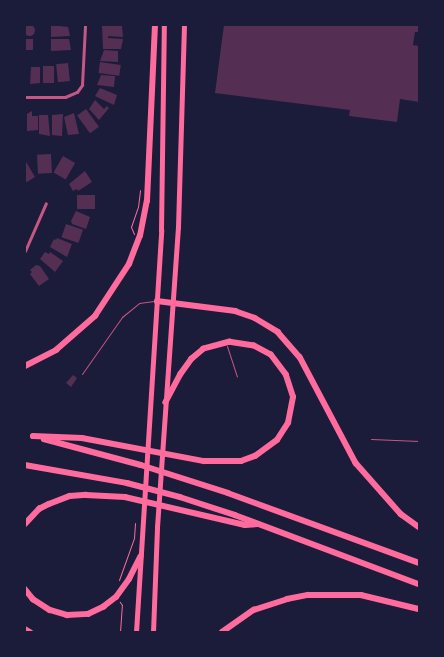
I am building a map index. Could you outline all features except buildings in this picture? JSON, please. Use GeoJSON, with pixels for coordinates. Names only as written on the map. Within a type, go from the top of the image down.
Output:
{"type":"FeatureCollection","features":[{"type":"Feature","properties":{"kind":"highway"},"geometry":{"type":"LineString","coordinates":[[25,366],[56,350],[95,316],[130,264],[140,236],[147,201],[155,25]]}},
{"type":"Feature","properties":{"kind":"highway"},"geometry":{"type":"LineString","coordinates":[[157,300],[235,311],[255,318],[278,332],[300,357],[356,463],[401,514],[419,527]]}},
{"type":"Feature","properties":{"kind":"highway"},"geometry":{"type":"LineString","coordinates":[[33,436],[82,438],[204,461],[228,462],[255,456],[267,449],[285,430],[292,408],[291,387],[279,364],[262,350],[245,343],[226,343],[204,349],[192,359],[180,374],[166,402]]}},
{"type":"Feature","properties":{"kind":"highway"},"geometry":{"type":"LineString","coordinates":[[25,434],[142,465],[228,493],[419,563]]}},
{"type":"Feature","properties":{"kind":"highway"},"geometry":{"type":"LineString","coordinates":[[25,465],[127,483],[180,497],[419,584]]}},
{"type":"Feature","properties":{"kind":"highway"},"geometry":{"type":"LineString","coordinates":[[25,524],[39,509],[48,504],[70,496],[86,495],[125,497],[245,525],[258,524]]}},
{"type":"Feature","properties":{"kind":"highway"},"geometry":{"type":"LineString","coordinates":[[25,589],[41,606],[50,610],[67,615],[88,614],[103,607],[116,597],[129,579],[140,557]]}},
{"type":"Feature","properties":{"kind":"highway"},"geometry":{"type":"LineString","coordinates":[[222,632],[254,610],[287,598],[308,595],[361,595],[419,608]]}},
{"type":"Feature","properties":{"kind":"highway"},"geometry":{"type":"LineString","coordinates":[[25,629],[30,632]]}},
{"type":"Feature","properties":{"kind":"main road"},"geometry":{"type":"LineString","coordinates":[[136,632],[157,300],[163,152],[164,25]]}},
{"type":"Feature","properties":{"kind":"main road"},"geometry":{"type":"LineString","coordinates":[[153,631],[157,527],[183,126],[184,25]]}},
{"type":"Feature","properties":{"kind":"street"},"geometry":{"type":"LineString","coordinates":[[25,97],[65,97],[77,92],[82,85],[85,25]]}},
{"type":"Feature","properties":{"kind":"street"},"geometry":{"type":"LineString","coordinates":[[25,251],[46,203]]}},
{"type":"Feature","properties":{"kind":"lane"},"geometry":{"type":"LineString","coordinates":[[82,374],[131,307],[139,303],[157,300]]}},
{"type":"Feature","properties":{"kind":"lane"},"geometry":{"type":"LineString","coordinates":[[226,343],[237,376]]}},
{"type":"Feature","properties":{"kind":"lane"},"geometry":{"type":"LineString","coordinates":[[372,439],[419,441]]}},
{"type":"Feature","properties":{"kind":"path"},"geometry":{"type":"LineString","coordinates":[[134,234],[131,227],[138,207],[141,184]]}},
{"type":"Feature","properties":{"kind":"path"},"geometry":{"type":"LineString","coordinates":[[119,581],[134,538],[135,523]]}},
{"type":"Feature","properties":{"kind":"path"},"geometry":{"type":"LineString","coordinates":[[119,600],[122,605],[120,632]]}}]}
